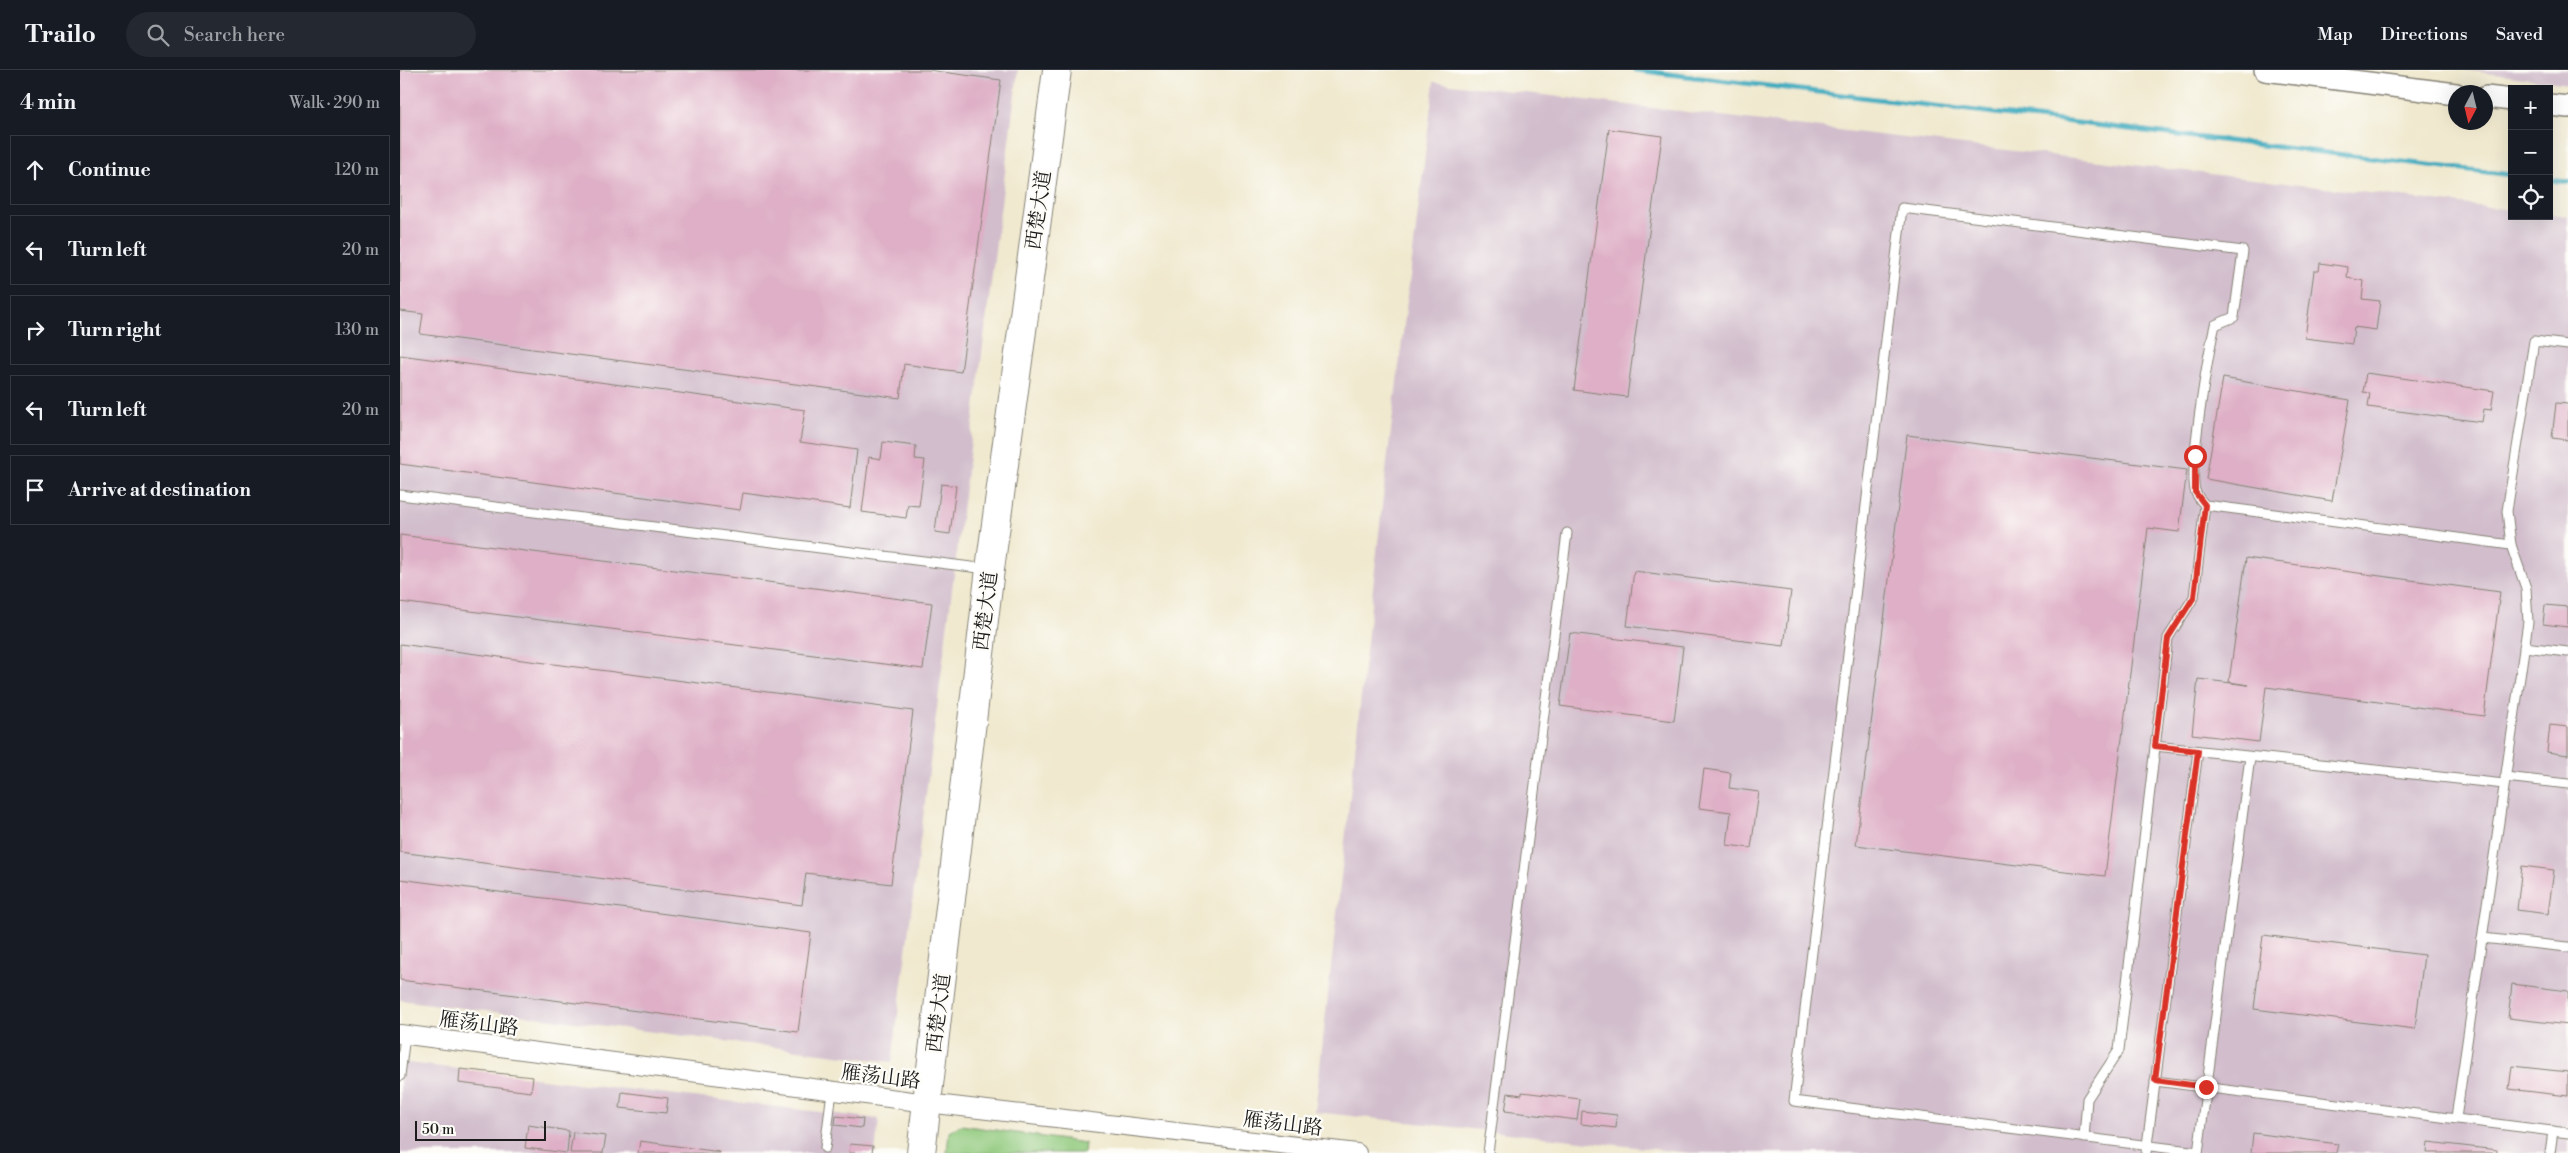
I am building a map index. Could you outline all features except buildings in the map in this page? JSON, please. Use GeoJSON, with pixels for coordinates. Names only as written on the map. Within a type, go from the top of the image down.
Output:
{"type":"FeatureCollection","features":[{"type":"Feature","properties":{"kind":"main road","name":"西楚大道"},"geometry":{"type":"LineString","coordinates":[[921,1153],[990,569],[1057,70]]}},
{"type":"Feature","properties":{"kind":"street"},"geometry":{"type":"LineString","coordinates":[[2265,70],[2448,93]]}},
{"type":"Feature","properties":{"kind":"street"},"geometry":{"type":"LineString","coordinates":[[2493,98],[2508,100]]}},
{"type":"Feature","properties":{"kind":"street"},"geometry":{"type":"LineString","coordinates":[[2553,105],[2568,107]]}},
{"type":"Feature","properties":{"kind":"street","name":"雁荡山路"},"geometry":{"type":"LineString","coordinates":[[402,1035],[927,1103],[1356,1153]]}},
{"type":"Feature","properties":{"kind":"lane"},"geometry":{"type":"LineString","coordinates":[[2084,1138],[2087,1099],[2119,1050],[2168,638],[2194,597],[2205,505],[2195,492],[2195,456],[2209,350],[2215,325],[2234,317],[2243,251],[1902,208],[1794,1100],[2084,1138],[2146,1149],[2198,1153],[2250,757]]}},
{"type":"Feature","properties":{"kind":"lane"},"geometry":{"type":"LineString","coordinates":[[2456,1118],[2528,622],[2526,588],[2511,545],[2507,511],[2534,341],[2568,346]]}},
{"type":"Feature","properties":{"kind":"lane"},"geometry":{"type":"LineString","coordinates":[[400,495],[990,569]]}},
{"type":"Feature","properties":{"kind":"lane"},"geometry":{"type":"LineString","coordinates":[[2205,505],[2511,545]]}},
{"type":"Feature","properties":{"kind":"lane"},"geometry":{"type":"LineString","coordinates":[[1488,1153],[1566,533]]}},
{"type":"Feature","properties":{"kind":"lane"},"geometry":{"type":"LineString","coordinates":[[2524,647],[2568,652]]}},
{"type":"Feature","properties":{"kind":"lane"},"geometry":{"type":"LineString","coordinates":[[2155,746],[2250,757],[2568,784]]}},
{"type":"Feature","properties":{"kind":"lane"},"geometry":{"type":"LineString","coordinates":[[2146,1149],[2198,751]]}},
{"type":"Feature","properties":{"kind":"lane"},"geometry":{"type":"LineString","coordinates":[[2482,938],[2568,947]]}},
{"type":"Feature","properties":{"kind":"lane"},"geometry":{"type":"LineString","coordinates":[[400,1076],[402,1035]]}},
{"type":"Feature","properties":{"kind":"lane"},"geometry":{"type":"LineString","coordinates":[[2155,1080],[2568,1133]]}},
{"type":"Feature","properties":{"kind":"lane"},"geometry":{"type":"LineString","coordinates":[[825,1148],[832,1091]]}},
{"type":"Feature","properties":{"kind":"lane"},"geometry":{"type":"LineString","coordinates":[[2550,1153],[2553,1131]]}},
{"type":"Feature","properties":{"kind":"shaded area"},"geometry":{"type":"Polygon","coordinates":[[[400,70],[1018,70],[892,1062],[400,1000],[400,70]]]}},
{"type":"Feature","properties":{"kind":"shaded area"},"geometry":{"type":"Polygon","coordinates":[[[2464,70],[2568,70],[2568,84],[2464,70]]]}},
{"type":"Feature","properties":{"kind":"shaded area"},"geometry":{"type":"Polygon","coordinates":[[[1434,82],[2508,210],[2508,220],[2553,220],[2553,214],[2568,216],[2568,1153],[1690,1153],[1315,1112],[1385,479],[1434,82]]]}},
{"type":"Feature","properties":{"kind":"shaded area"},"geometry":{"type":"Polygon","coordinates":[[[400,1062],[879,1119],[875,1153],[400,1153],[400,1062]]]}},
{"type":"Feature","properties":{"kind":"green space"},"geometry":{"type":"Polygon","coordinates":[[[961,1125],[1085,1143],[1084,1153],[947,1153],[949,1132],[961,1125]]]}},
{"type":"Feature","properties":{"kind":"waterway"},"geometry":{"type":"LineString","coordinates":[[1635,70],[2508,175]]}},
{"type":"Feature","properties":{"kind":"waterway"},"geometry":{"type":"LineString","coordinates":[[2553,180],[2568,182]]}},
{"type":"Feature","properties":{"kind":"route"},"geometry":{"type":"LineString","coordinates":[[2195,456],[2195,492],[2205,505],[2194,597],[2168,638],[2155,746],[2198,751],[2155,1080],[2206,1087]]}}]}
